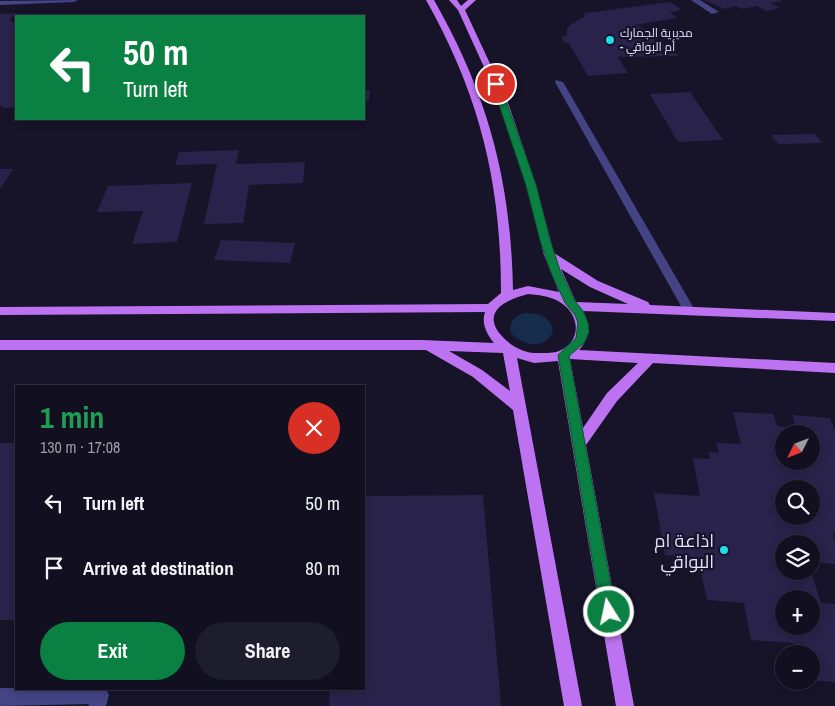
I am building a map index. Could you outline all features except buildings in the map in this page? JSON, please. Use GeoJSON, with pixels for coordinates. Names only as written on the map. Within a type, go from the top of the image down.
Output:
{"type":"FeatureCollection","features":[{"type":"Feature","properties":{"kind":"main road"},"geometry":{"type":"LineString","coordinates":[[430,0],[460,52],[478,98],[500,185],[507,246],[507,294]]}},
{"type":"Feature","properties":{"kind":"main road"},"geometry":{"type":"LineString","coordinates":[[453,0],[461,10],[503,100],[531,185],[549,254],[583,323],[583,332],[580,340],[564,354]]}},
{"type":"Feature","properties":{"kind":"main road"},"geometry":{"type":"LineString","coordinates":[[461,10],[472,0]]}},
{"type":"Feature","properties":{"kind":"main road"},"geometry":{"type":"LineString","coordinates":[[549,254],[571,272],[598,287],[629,300],[663,310]]}},
{"type":"Feature","properties":{"kind":"main road"},"geometry":{"type":"LineString","coordinates":[[573,706],[507,349],[491,333],[488,316],[491,308],[497,300],[507,294],[539,290],[562,297],[572,304],[690,312],[835,317]]}},
{"type":"Feature","properties":{"kind":"main road"},"geometry":{"type":"LineString","coordinates":[[0,311],[491,308]]}},
{"type":"Feature","properties":{"kind":"main road"},"geometry":{"type":"LineString","coordinates":[[0,345],[422,345],[507,349],[536,359],[564,354],[835,368]]}},
{"type":"Feature","properties":{"kind":"main road"},"geometry":{"type":"LineString","coordinates":[[422,345],[444,353],[483,376],[518,406]]}},
{"type":"Feature","properties":{"kind":"main road"},"geometry":{"type":"LineString","coordinates":[[564,354],[625,706]]}},
{"type":"Feature","properties":{"kind":"main road"},"geometry":{"type":"LineString","coordinates":[[579,444],[612,397],[650,359]]}},
{"type":"Feature","properties":{"kind":"street"},"geometry":{"type":"LineString","coordinates":[[0,3],[74,0]]}},
{"type":"Feature","properties":{"kind":"street"},"geometry":{"type":"LineString","coordinates":[[695,0],[715,12]]}},
{"type":"Feature","properties":{"kind":"street"},"geometry":{"type":"LineString","coordinates":[[560,82],[690,312]]}},
{"type":"Feature","properties":{"kind":"street"},"geometry":{"type":"LineString","coordinates":[[0,697],[100,695],[97,706]]}},
{"type":"Feature","properties":{"kind":"water"},"geometry":{"type":"Polygon","coordinates":[[[524,313],[543,316],[550,322],[553,332],[549,338],[538,344],[532,344],[521,341],[510,332],[513,320],[524,313]]]}},
{"type":"Feature","properties":{"kind":"place","name":"مديرية الجمارك - أم البواقي"},"geometry":{"type":"Point","coordinates":[610,40]}},
{"type":"Feature","properties":{"kind":"place","name":"اذاعة ام البواقي"},"geometry":{"type":"Point","coordinates":[724,550]}},
{"type":"Feature","properties":{"kind":"route"},"geometry":{"type":"LineString","coordinates":[[496,84],[531,185],[555,270],[570,303],[579,314],[583,323],[583,332],[580,340],[574,348],[563,355],[609,612]]}}]}
